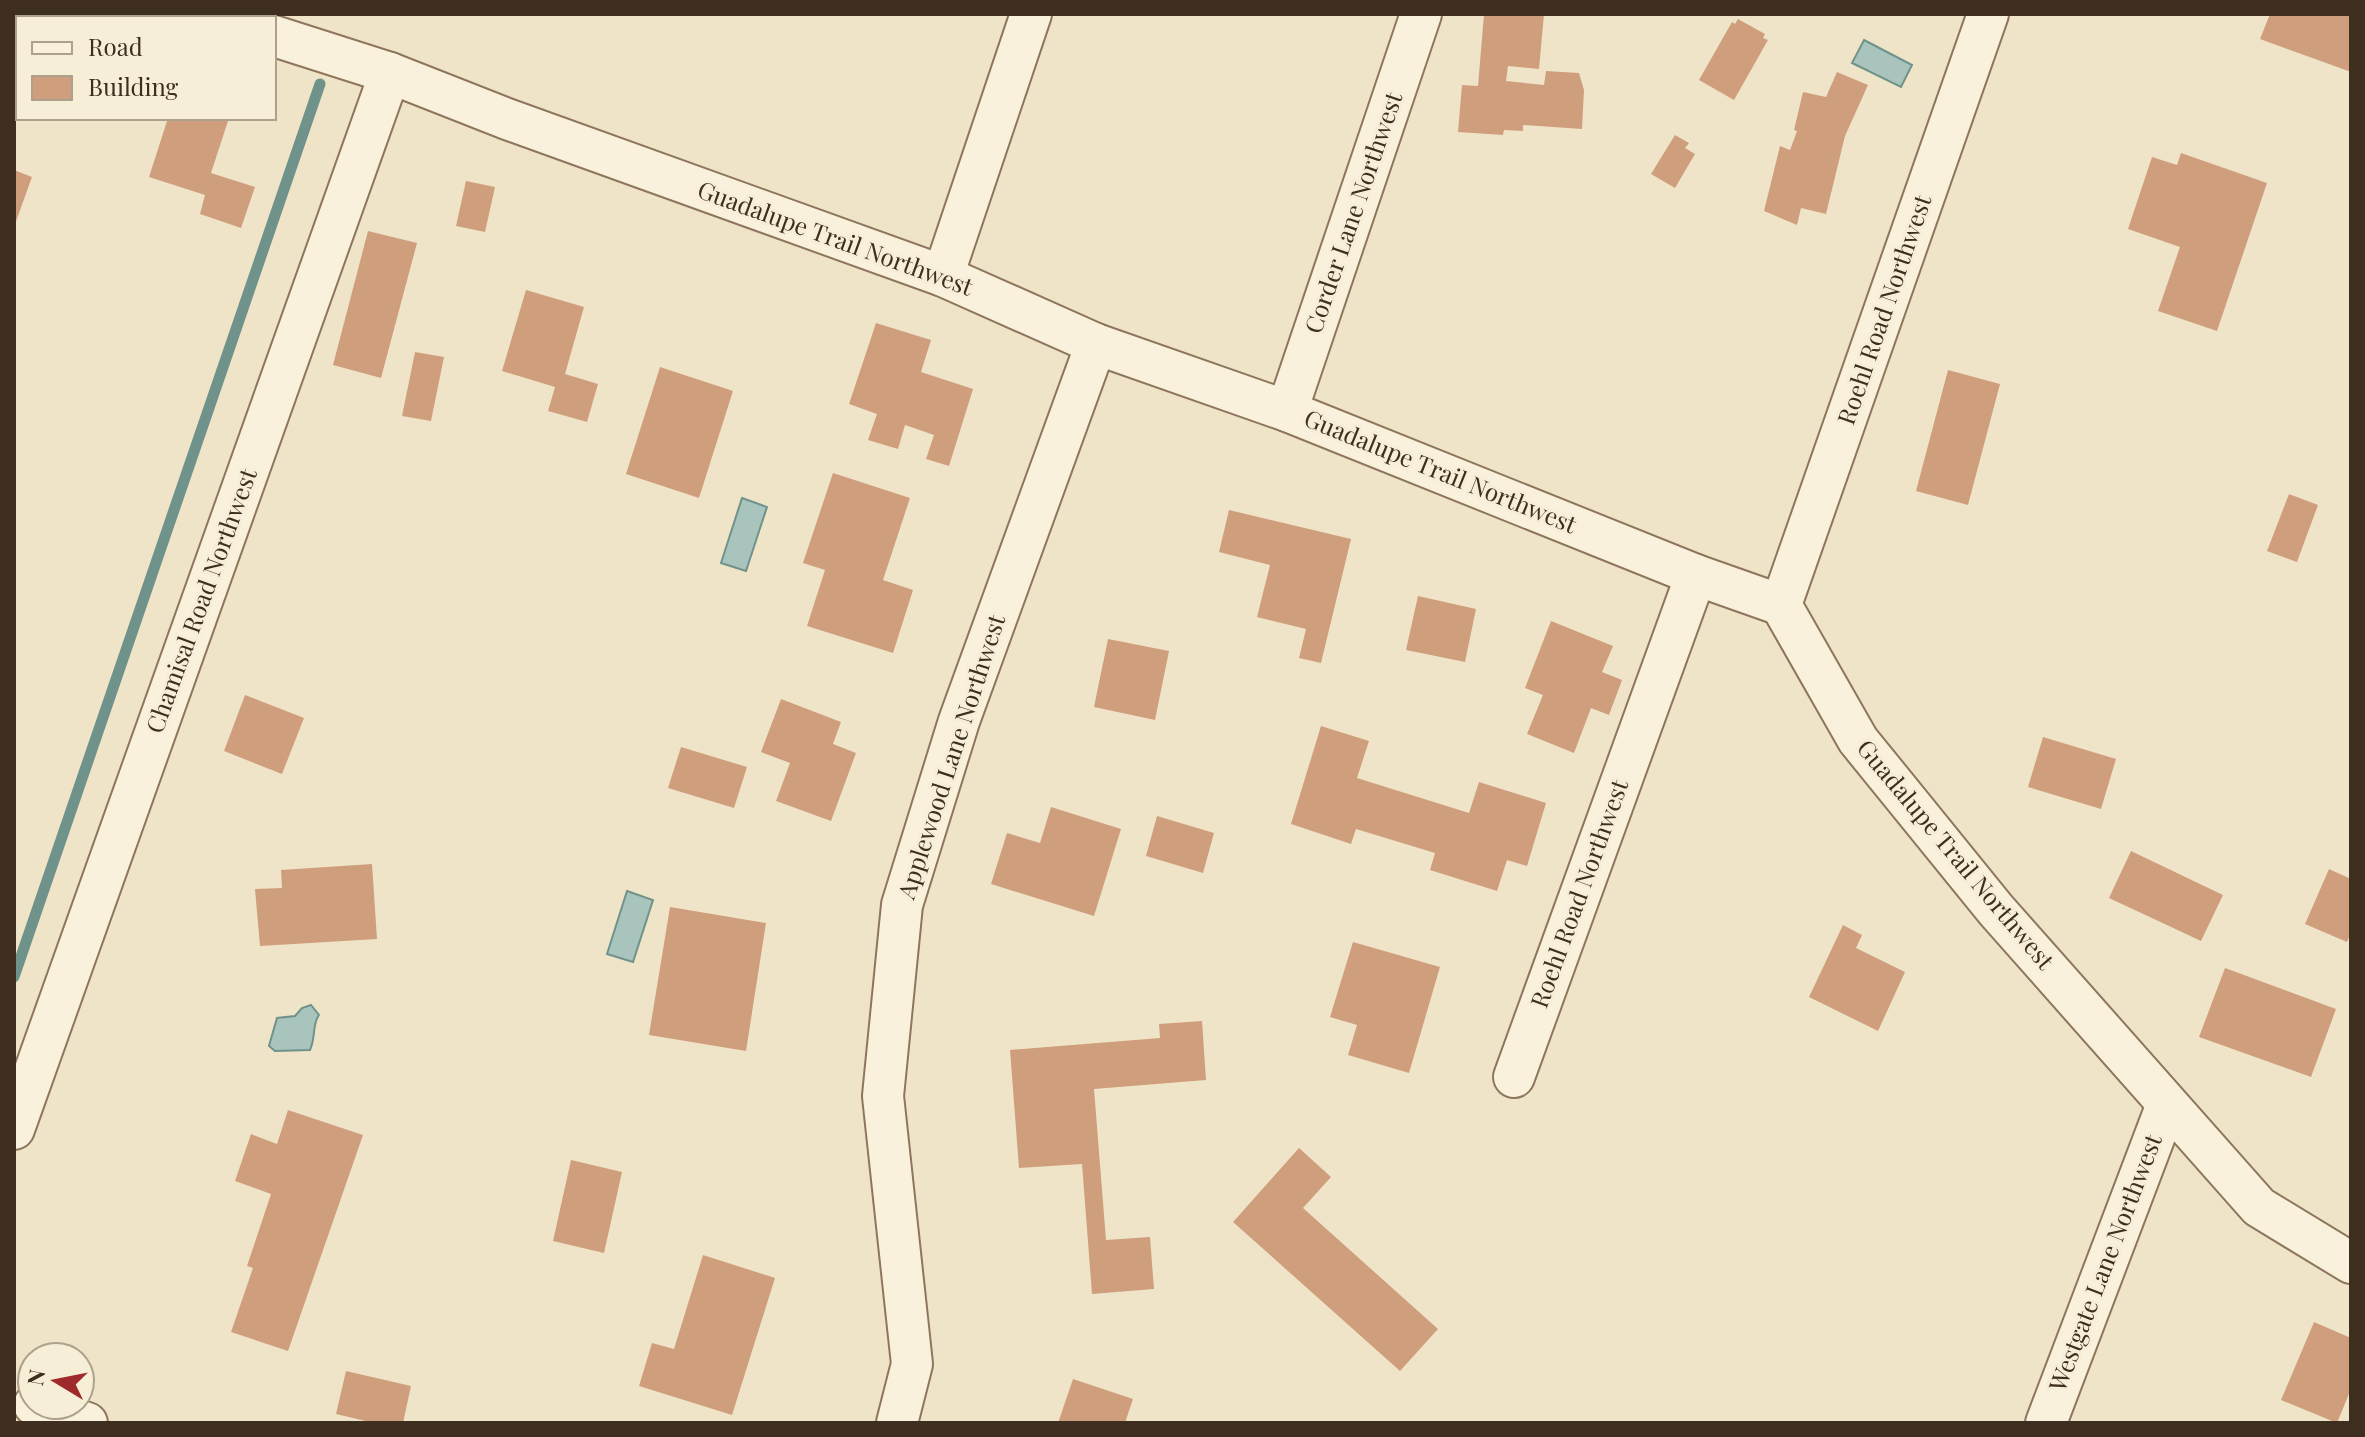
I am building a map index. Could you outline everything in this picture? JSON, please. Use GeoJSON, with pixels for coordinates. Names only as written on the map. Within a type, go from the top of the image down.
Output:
{"type":"FeatureCollection","features":[{"type":"Feature","properties":{"kind":"street"},"geometry":{"type":"LineString","coordinates":[[943,276],[1031,14]]}},
{"type":"Feature","properties":{"kind":"street","name":"Corder Lane Northwest"},"geometry":{"type":"LineString","coordinates":[[1287,411],[1421,14]]}},
{"type":"Feature","properties":{"kind":"street","name":"Roehl Road Northwest"},"geometry":{"type":"LineString","coordinates":[[1781,605],[1988,14]]}},
{"type":"Feature","properties":{"kind":"street","name":"Guadalupe Trail Northwest"},"geometry":{"type":"LineString","coordinates":[[276,37],[390,73],[507,119],[943,276],[1096,344],[1287,411],[1696,575],[1781,605],[1858,740],[1996,910],[2259,1207],[2351,1263]]}},
{"type":"Feature","properties":{"kind":"street","name":"Chamisal Road Northwest"},"geometry":{"type":"LineString","coordinates":[[14,1129],[390,73]]}},
{"type":"Feature","properties":{"kind":"street","name":"Applewood Lane Northwest"},"geometry":{"type":"LineString","coordinates":[[897,1423],[912,1364],[883,1096],[902,905],[959,721],[1096,344]]}},
{"type":"Feature","properties":{"kind":"street","name":"Roehl Road Northwest"},"geometry":{"type":"LineString","coordinates":[[1514,1077],[1696,575]]}},
{"type":"Feature","properties":{"kind":"street","name":"Westgate Lane Northwest"},"geometry":{"type":"LineString","coordinates":[[2046,1423],[2167,1104]]}},
{"type":"Feature","properties":{"kind":"water"},"geometry":{"type":"Polygon","coordinates":[[[1864,40],[1912,65],[1901,87],[1852,63],[1864,40]]]}},
{"type":"Feature","properties":{"kind":"water"},"geometry":{"type":"Polygon","coordinates":[[[742,498],[767,507],[746,571],[721,563],[742,498]]]}},
{"type":"Feature","properties":{"kind":"water"},"geometry":{"type":"Polygon","coordinates":[[[627,891],[653,900],[633,962],[607,954],[627,891]]]}},
{"type":"Feature","properties":{"kind":"water"},"geometry":{"type":"Polygon","coordinates":[[[311,1005],[319,1015],[310,1050],[275,1051],[269,1046],[277,1018],[295,1016],[302,1008],[311,1005]]]}},
{"type":"Feature","properties":{"kind":"building"},"geometry":{"type":"Polygon","coordinates":[[[14,14],[47,16],[16,16],[14,59],[14,14]]]}},
{"type":"Feature","properties":{"kind":"building"},"geometry":{"type":"Polygon","coordinates":[[[1484,14],[1544,14],[1539,69],[1508,66],[1506,81],[1544,85],[1546,71],[1579,73],[1584,90],[1582,129],[1523,125],[1523,131],[1504,130],[1503,135],[1458,132],[1462,85],[1478,86],[1484,14]]]}},
{"type":"Feature","properties":{"kind":"building"},"geometry":{"type":"Polygon","coordinates":[[[2270,14],[2351,14],[2351,72],[2260,39],[2270,14]]]}},
{"type":"Feature","properties":{"kind":"building"},"geometry":{"type":"Polygon","coordinates":[[[1738,19],[1765,34],[1763,38],[1768,40],[1734,100],[1699,80],[1732,22],[1735,24],[1738,19]]]}},
{"type":"Feature","properties":{"kind":"building"},"geometry":{"type":"Polygon","coordinates":[[[1837,72],[1868,85],[1845,136],[1826,214],[1801,208],[1797,225],[1764,211],[1780,146],[1790,150],[1797,131],[1794,130],[1803,92],[1826,97],[1837,72]]]}},
{"type":"Feature","properties":{"kind":"building"},"geometry":{"type":"Polygon","coordinates":[[[167,120],[228,120],[211,173],[255,187],[241,228],[200,214],[205,195],[149,177],[167,120]]]}},
{"type":"Feature","properties":{"kind":"building"},"geometry":{"type":"Polygon","coordinates":[[[1675,135],[1689,143],[1685,148],[1695,154],[1675,188],[1651,174],[1675,135]]]}},
{"type":"Feature","properties":{"kind":"building"},"geometry":{"type":"Polygon","coordinates":[[[2181,153],[2267,183],[2217,331],[2158,311],[2180,247],[2128,229],[2152,157],[2177,165],[2181,153]]]}},
{"type":"Feature","properties":{"kind":"building"},"geometry":{"type":"Polygon","coordinates":[[[14,170],[32,177],[14,227],[14,170]]]}},
{"type":"Feature","properties":{"kind":"building"},"geometry":{"type":"Polygon","coordinates":[[[466,181],[495,187],[485,232],[456,226],[466,181]]]}},
{"type":"Feature","properties":{"kind":"building"},"geometry":{"type":"Polygon","coordinates":[[[368,231],[417,243],[381,378],[333,365],[368,231]]]}},
{"type":"Feature","properties":{"kind":"building"},"geometry":{"type":"Polygon","coordinates":[[[526,290],[584,307],[565,374],[598,384],[587,422],[548,411],[555,387],[502,371],[526,290]]]}},
{"type":"Feature","properties":{"kind":"building"},"geometry":{"type":"Polygon","coordinates":[[[876,323],[931,340],[921,372],[973,389],[949,466],[926,459],[934,435],[905,425],[898,449],[868,440],[877,414],[849,404],[876,323]]]}},
{"type":"Feature","properties":{"kind":"building"},"geometry":{"type":"Polygon","coordinates":[[[415,352],[444,357],[431,421],[402,416],[415,352]]]}},
{"type":"Feature","properties":{"kind":"building"},"geometry":{"type":"Polygon","coordinates":[[[660,367],[733,391],[699,498],[626,474],[660,367]]]}},
{"type":"Feature","properties":{"kind":"building"},"geometry":{"type":"Polygon","coordinates":[[[1948,370],[2000,384],[1968,505],[1916,491],[1948,370]]]}},
{"type":"Feature","properties":{"kind":"building"},"geometry":{"type":"Polygon","coordinates":[[[833,473],[910,498],[883,580],[913,590],[893,653],[807,626],[825,570],[803,563],[833,473]]]}},
{"type":"Feature","properties":{"kind":"building"},"geometry":{"type":"Polygon","coordinates":[[[2289,494],[2318,505],[2297,562],[2267,551],[2289,494]]]}},
{"type":"Feature","properties":{"kind":"building"},"geometry":{"type":"Polygon","coordinates":[[[1229,510],[1351,539],[1321,663],[1299,658],[1306,629],[1257,617],[1270,565],[1219,552],[1229,510]]]}},
{"type":"Feature","properties":{"kind":"building"},"geometry":{"type":"Polygon","coordinates":[[[1418,596],[1476,609],[1465,662],[1406,650],[1418,596]]]}},
{"type":"Feature","properties":{"kind":"building"},"geometry":{"type":"Polygon","coordinates":[[[1551,621],[1613,646],[1602,672],[1622,680],[1609,715],[1591,708],[1574,753],[1527,734],[1543,695],[1525,688],[1551,621]]]}},
{"type":"Feature","properties":{"kind":"building"},"geometry":{"type":"Polygon","coordinates":[[[1108,639],[1169,651],[1155,720],[1094,707],[1108,639]]]}},
{"type":"Feature","properties":{"kind":"building"},"geometry":{"type":"Polygon","coordinates":[[[245,695],[304,718],[282,774],[224,751],[245,695]]]}},
{"type":"Feature","properties":{"kind":"building"},"geometry":{"type":"Polygon","coordinates":[[[781,699],[841,722],[833,744],[856,753],[831,821],[776,801],[790,763],[761,752],[781,699]]]}},
{"type":"Feature","properties":{"kind":"building"},"geometry":{"type":"Polygon","coordinates":[[[1321,726],[1369,741],[1357,778],[1469,813],[1479,782],[1546,803],[1527,866],[1507,860],[1497,891],[1430,870],[1435,853],[1356,829],[1351,844],[1291,824],[1321,726]]]}},
{"type":"Feature","properties":{"kind":"building"},"geometry":{"type":"Polygon","coordinates":[[[2043,737],[2116,759],[2101,809],[2028,787],[2043,737]]]}},
{"type":"Feature","properties":{"kind":"building"},"geometry":{"type":"Polygon","coordinates":[[[681,747],[747,767],[734,808],[668,788],[681,747]]]}},
{"type":"Feature","properties":{"kind":"building"},"geometry":{"type":"Polygon","coordinates":[[[1051,807],[1121,829],[1094,916],[991,884],[1007,833],[1040,843],[1051,807]]]}},
{"type":"Feature","properties":{"kind":"building"},"geometry":{"type":"Polygon","coordinates":[[[1157,816],[1214,833],[1203,873],[1146,856],[1157,816]]]}},
{"type":"Feature","properties":{"kind":"building"},"geometry":{"type":"Polygon","coordinates":[[[2131,851],[2223,895],[2201,941],[2109,898],[2131,851]]]}},
{"type":"Feature","properties":{"kind":"building"},"geometry":{"type":"Polygon","coordinates":[[[372,864],[377,939],[260,946],[255,889],[282,888],[281,870],[372,864]]]}},
{"type":"Feature","properties":{"kind":"building"},"geometry":{"type":"Polygon","coordinates":[[[2329,869],[2351,879],[2351,933],[2347,942],[2305,924],[2329,869]]]}},
{"type":"Feature","properties":{"kind":"building"},"geometry":{"type":"Polygon","coordinates":[[[670,907],[766,923],[746,1051],[649,1035],[670,907]]]}},
{"type":"Feature","properties":{"kind":"building"},"geometry":{"type":"Polygon","coordinates":[[[1843,925],[1862,935],[1856,948],[1905,972],[1878,1031],[1809,997],[1843,925]]]}},
{"type":"Feature","properties":{"kind":"building"},"geometry":{"type":"Polygon","coordinates":[[[1353,942],[1440,967],[1409,1073],[1348,1055],[1357,1025],[1330,1017],[1353,942]]]}},
{"type":"Feature","properties":{"kind":"building"},"geometry":{"type":"Polygon","coordinates":[[[2225,968],[2336,1009],[2311,1077],[2199,1037],[2225,968]]]}},
{"type":"Feature","properties":{"kind":"building"},"geometry":{"type":"Polygon","coordinates":[[[1202,1021],[1206,1080],[1094,1089],[1106,1240],[1150,1237],[1154,1289],[1092,1294],[1082,1164],[1019,1168],[1010,1050],[1160,1038],[1159,1024],[1202,1021]]]}},
{"type":"Feature","properties":{"kind":"building"},"geometry":{"type":"Polygon","coordinates":[[[288,1110],[363,1135],[288,1351],[231,1332],[253,1268],[247,1266],[271,1194],[235,1181],[251,1134],[277,1144],[288,1110]]]}},
{"type":"Feature","properties":{"kind":"building"},"geometry":{"type":"Polygon","coordinates":[[[1299,1148],[1331,1177],[1303,1208],[1438,1329],[1400,1371],[1233,1222],[1299,1148]]]}},
{"type":"Feature","properties":{"kind":"building"},"geometry":{"type":"Polygon","coordinates":[[[571,1160],[622,1172],[604,1253],[553,1241],[571,1160]]]}},
{"type":"Feature","properties":{"kind":"building"},"geometry":{"type":"Polygon","coordinates":[[[703,1255],[775,1278],[732,1415],[639,1386],[652,1343],[674,1349],[703,1255]]]}},
{"type":"Feature","properties":{"kind":"building"},"geometry":{"type":"Polygon","coordinates":[[[2314,1322],[2351,1338],[2351,1389],[2337,1423],[2281,1400],[2314,1322]]]}},
{"type":"Feature","properties":{"kind":"building"},"geometry":{"type":"Polygon","coordinates":[[[346,1371],[411,1386],[403,1423],[374,1423],[336,1414],[346,1371]]]}},
{"type":"Feature","properties":{"kind":"building"},"geometry":{"type":"Polygon","coordinates":[[[1073,1379],[1133,1399],[1125,1423],[1058,1423],[1073,1379]]]}},
{"type":"Feature","properties":{"kind":"waterway"},"geometry":{"type":"LineString","coordinates":[[14,977],[320,84]]}}]}
